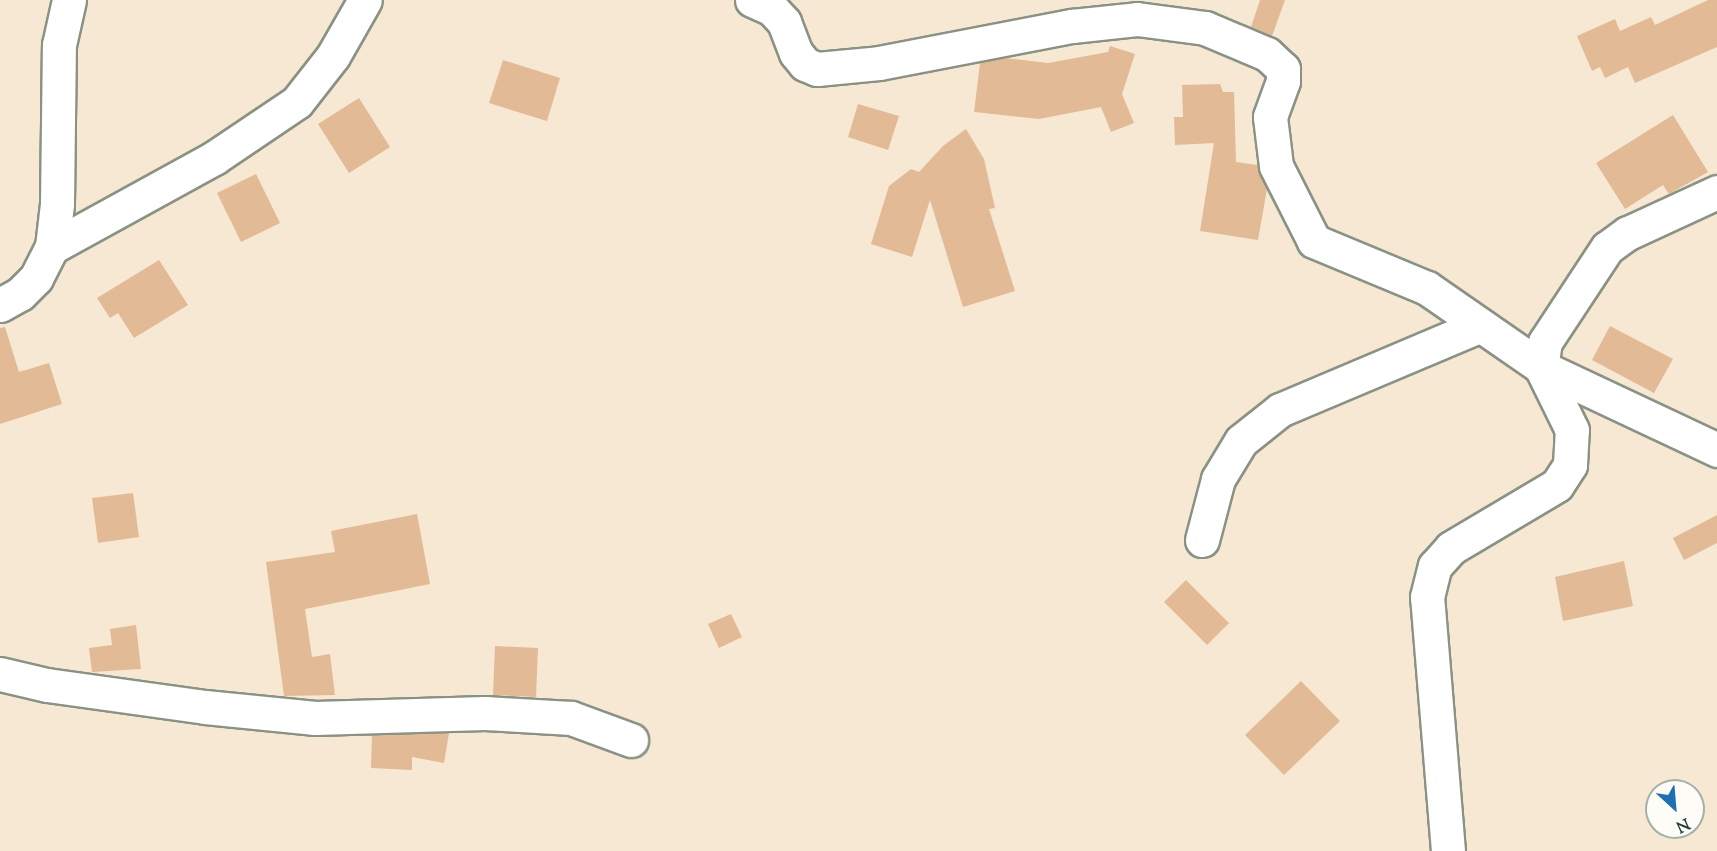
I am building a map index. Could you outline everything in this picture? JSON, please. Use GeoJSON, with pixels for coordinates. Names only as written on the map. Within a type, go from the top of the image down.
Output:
{"type":"FeatureCollection","features":[{"type":"Feature","properties":{"kind":"street"},"geometry":{"type":"LineString","coordinates":[[0,305],[20,294],[36,278],[52,247],[57,204],[59,45],[69,0]]}},
{"type":"Feature","properties":{"kind":"street"},"geometry":{"type":"LineString","coordinates":[[52,247],[214,158],[297,102],[333,56],[365,0]]}},
{"type":"Feature","properties":{"kind":"street"},"geometry":{"type":"LineString","coordinates":[[752,0],[772,9],[784,22],[796,53],[805,64],[817,69],[879,63],[1072,26],[1137,19],[1189,24],[1250,46],[1267,54],[1283,69],[1283,81],[1270,117],[1272,148],[1276,166],[1314,241],[1426,288],[1479,327],[1541,367],[1717,450]]}},
{"type":"Feature","properties":{"kind":"street"},"geometry":{"type":"LineString","coordinates":[[1448,851],[1427,597],[1435,566],[1451,548],[1557,485],[1570,465],[1572,430],[1541,367],[1545,342],[1607,248],[1637,228],[1717,192]]}},
{"type":"Feature","properties":{"kind":"street"},"geometry":{"type":"LineString","coordinates":[[1202,540],[1224,470],[1241,441],[1280,410],[1479,327]]}},
{"type":"Feature","properties":{"kind":"street"},"geometry":{"type":"LineString","coordinates":[[0,674],[126,696],[315,718],[484,713],[571,718],[632,740]]}},
{"type":"Feature","properties":{"kind":"building"},"geometry":{"type":"Polygon","coordinates":[[[1260,0],[1285,0],[1272,36],[1251,27],[1260,0]]]}},
{"type":"Feature","properties":{"kind":"building"},"geometry":{"type":"Polygon","coordinates":[[[1708,0],[1717,0],[1717,47],[1635,83],[1628,67],[1605,78],[1600,67],[1592,71],[1577,36],[1615,19],[1620,31],[1651,17],[1655,25],[1708,0]]]}},
{"type":"Feature","properties":{"kind":"building"},"geometry":{"type":"Polygon","coordinates":[[[1110,46],[1135,54],[1122,94],[1134,123],[1111,132],[1101,107],[1039,119],[974,112],[980,63],[1004,58],[1048,63],[1108,52],[1110,46]]]}},
{"type":"Feature","properties":{"kind":"building"},"geometry":{"type":"Polygon","coordinates":[[[503,60],[560,78],[547,121],[489,103],[503,60]]]}},
{"type":"Feature","properties":{"kind":"building"},"geometry":{"type":"Polygon","coordinates":[[[1220,84],[1223,92],[1234,92],[1236,162],[1257,165],[1267,189],[1258,240],[1200,231],[1214,143],[1175,145],[1174,117],[1183,117],[1182,85],[1220,84]]]}},
{"type":"Feature","properties":{"kind":"building"},"geometry":{"type":"Polygon","coordinates":[[[359,98],[390,147],[349,173],[318,124],[359,98]]]}},
{"type":"Feature","properties":{"kind":"building"},"geometry":{"type":"Polygon","coordinates":[[[858,104],[899,116],[888,150],[848,137],[858,104]]]}},
{"type":"Feature","properties":{"kind":"building"},"geometry":{"type":"Polygon","coordinates":[[[1673,115],[1708,172],[1669,194],[1663,185],[1625,209],[1596,163],[1673,115]]]}},
{"type":"Feature","properties":{"kind":"building"},"geometry":{"type":"Polygon","coordinates":[[[966,129],[984,159],[995,208],[989,209],[1015,291],[963,307],[930,200],[912,257],[871,244],[889,186],[911,169],[919,172],[943,146],[966,129]]]}},
{"type":"Feature","properties":{"kind":"building"},"geometry":{"type":"Polygon","coordinates":[[[256,174],[280,223],[241,242],[217,193],[256,174]]]}},
{"type":"Feature","properties":{"kind":"building"},"geometry":{"type":"Polygon","coordinates":[[[159,260],[188,305],[134,338],[118,313],[110,318],[97,298],[159,260]]]}},
{"type":"Feature","properties":{"kind":"building"},"geometry":{"type":"Polygon","coordinates":[[[1610,326],[1673,359],[1654,393],[1592,360],[1610,326]]]}},
{"type":"Feature","properties":{"kind":"building"},"geometry":{"type":"Polygon","coordinates":[[[5,327],[19,372],[49,363],[62,404],[0,424],[0,328],[5,327]]]}},
{"type":"Feature","properties":{"kind":"building"},"geometry":{"type":"Polygon","coordinates":[[[133,493],[139,537],[98,543],[92,498],[133,493]]]}},
{"type":"Feature","properties":{"kind":"building"},"geometry":{"type":"Polygon","coordinates":[[[417,514],[430,584],[305,609],[312,657],[330,654],[335,695],[284,696],[266,562],[335,552],[331,531],[417,514]]]}},
{"type":"Feature","properties":{"kind":"building"},"geometry":{"type":"Polygon","coordinates":[[[1717,515],[1717,543],[1684,560],[1673,538],[1717,515]]]}},
{"type":"Feature","properties":{"kind":"building"},"geometry":{"type":"Polygon","coordinates":[[[1624,561],[1633,606],[1563,621],[1555,577],[1624,561]]]}},
{"type":"Feature","properties":{"kind":"building"},"geometry":{"type":"Polygon","coordinates":[[[1186,580],[1229,623],[1207,645],[1164,602],[1186,580]]]}},
{"type":"Feature","properties":{"kind":"building"},"geometry":{"type":"Polygon","coordinates":[[[731,614],[742,637],[719,648],[708,624],[731,614]]]}},
{"type":"Feature","properties":{"kind":"building"},"geometry":{"type":"Polygon","coordinates":[[[136,625],[141,669],[92,672],[89,648],[112,645],[110,629],[136,625]]]}},
{"type":"Feature","properties":{"kind":"building"},"geometry":{"type":"Polygon","coordinates":[[[495,646],[538,648],[536,697],[493,695],[495,646]]]}},
{"type":"Feature","properties":{"kind":"building"},"geometry":{"type":"Polygon","coordinates":[[[1301,681],[1340,721],[1284,775],[1245,735],[1301,681]]]}},
{"type":"Feature","properties":{"kind":"building"},"geometry":{"type":"Polygon","coordinates":[[[449,733],[444,763],[412,757],[412,770],[371,768],[372,735],[449,733]]]}}]}
